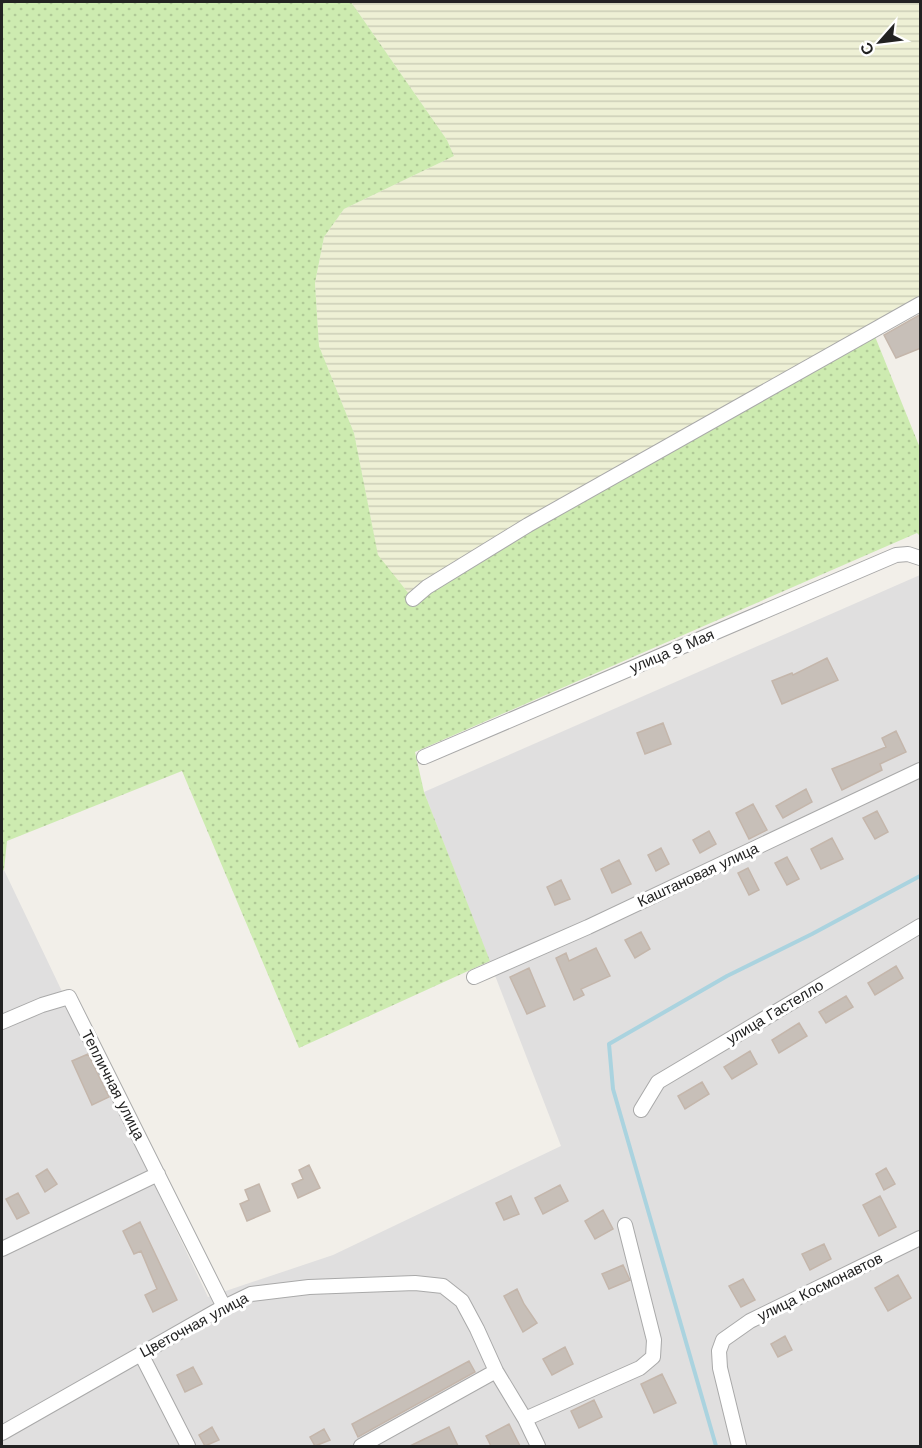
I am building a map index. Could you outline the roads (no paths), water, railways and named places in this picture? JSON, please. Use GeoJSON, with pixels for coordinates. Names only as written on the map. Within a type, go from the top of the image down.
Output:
{"type":"FeatureCollection","features":[{"type":"Feature","properties":{"kind":"street"},"geometry":{"type":"LineString","coordinates":[[413,599],[428,587],[528,525],[921,304]]}},
{"type":"Feature","properties":{"kind":"street","name":"улица 9 Мая"},"geometry":{"type":"LineString","coordinates":[[424,758],[896,555],[908,554],[921,558]]}},
{"type":"Feature","properties":{"kind":"street","name":"Каштановая улица"},"geometry":{"type":"LineString","coordinates":[[474,976],[588,927],[921,770]]}},
{"type":"Feature","properties":{"kind":"street","name":"улица Гастелло"},"geometry":{"type":"LineString","coordinates":[[641,1110],[658,1082],[921,926]]}},
{"type":"Feature","properties":{"kind":"street","name":"Тепличная улица"},"geometry":{"type":"LineString","coordinates":[[2,1022],[42,1005],[69,997],[224,1307]]}},
{"type":"Feature","properties":{"kind":"street"},"geometry":{"type":"LineString","coordinates":[[2,1249],[158,1174]]}},
{"type":"Feature","properties":{"kind":"street"},"geometry":{"type":"LineString","coordinates":[[525,1419],[640,1368],[653,1357],[654,1340],[625,1225]]}},
{"type":"Feature","properties":{"kind":"street","name":"улица Космонавтов"},"geometry":{"type":"LineString","coordinates":[[739,1446],[720,1368],[719,1351],[723,1340],[750,1321],[921,1238]]}},
{"type":"Feature","properties":{"kind":"street","name":"Цветочная улица"},"geometry":{"type":"LineString","coordinates":[[2,1433],[224,1307],[251,1294],[309,1287],[415,1283],[442,1286],[462,1301],[496,1371]]}},
{"type":"Feature","properties":{"kind":"street"},"geometry":{"type":"LineString","coordinates":[[141,1354],[188,1446]]}},
{"type":"Feature","properties":{"kind":"street"},"geometry":{"type":"LineString","coordinates":[[361,1446],[496,1371],[525,1419],[538,1446]]}},
{"type":"Feature","properties":{"kind":"waterway"},"geometry":{"type":"LineString","coordinates":[[716,1446],[613,1089],[609,1044],[727,976],[812,934],[920,876]]}}]}
